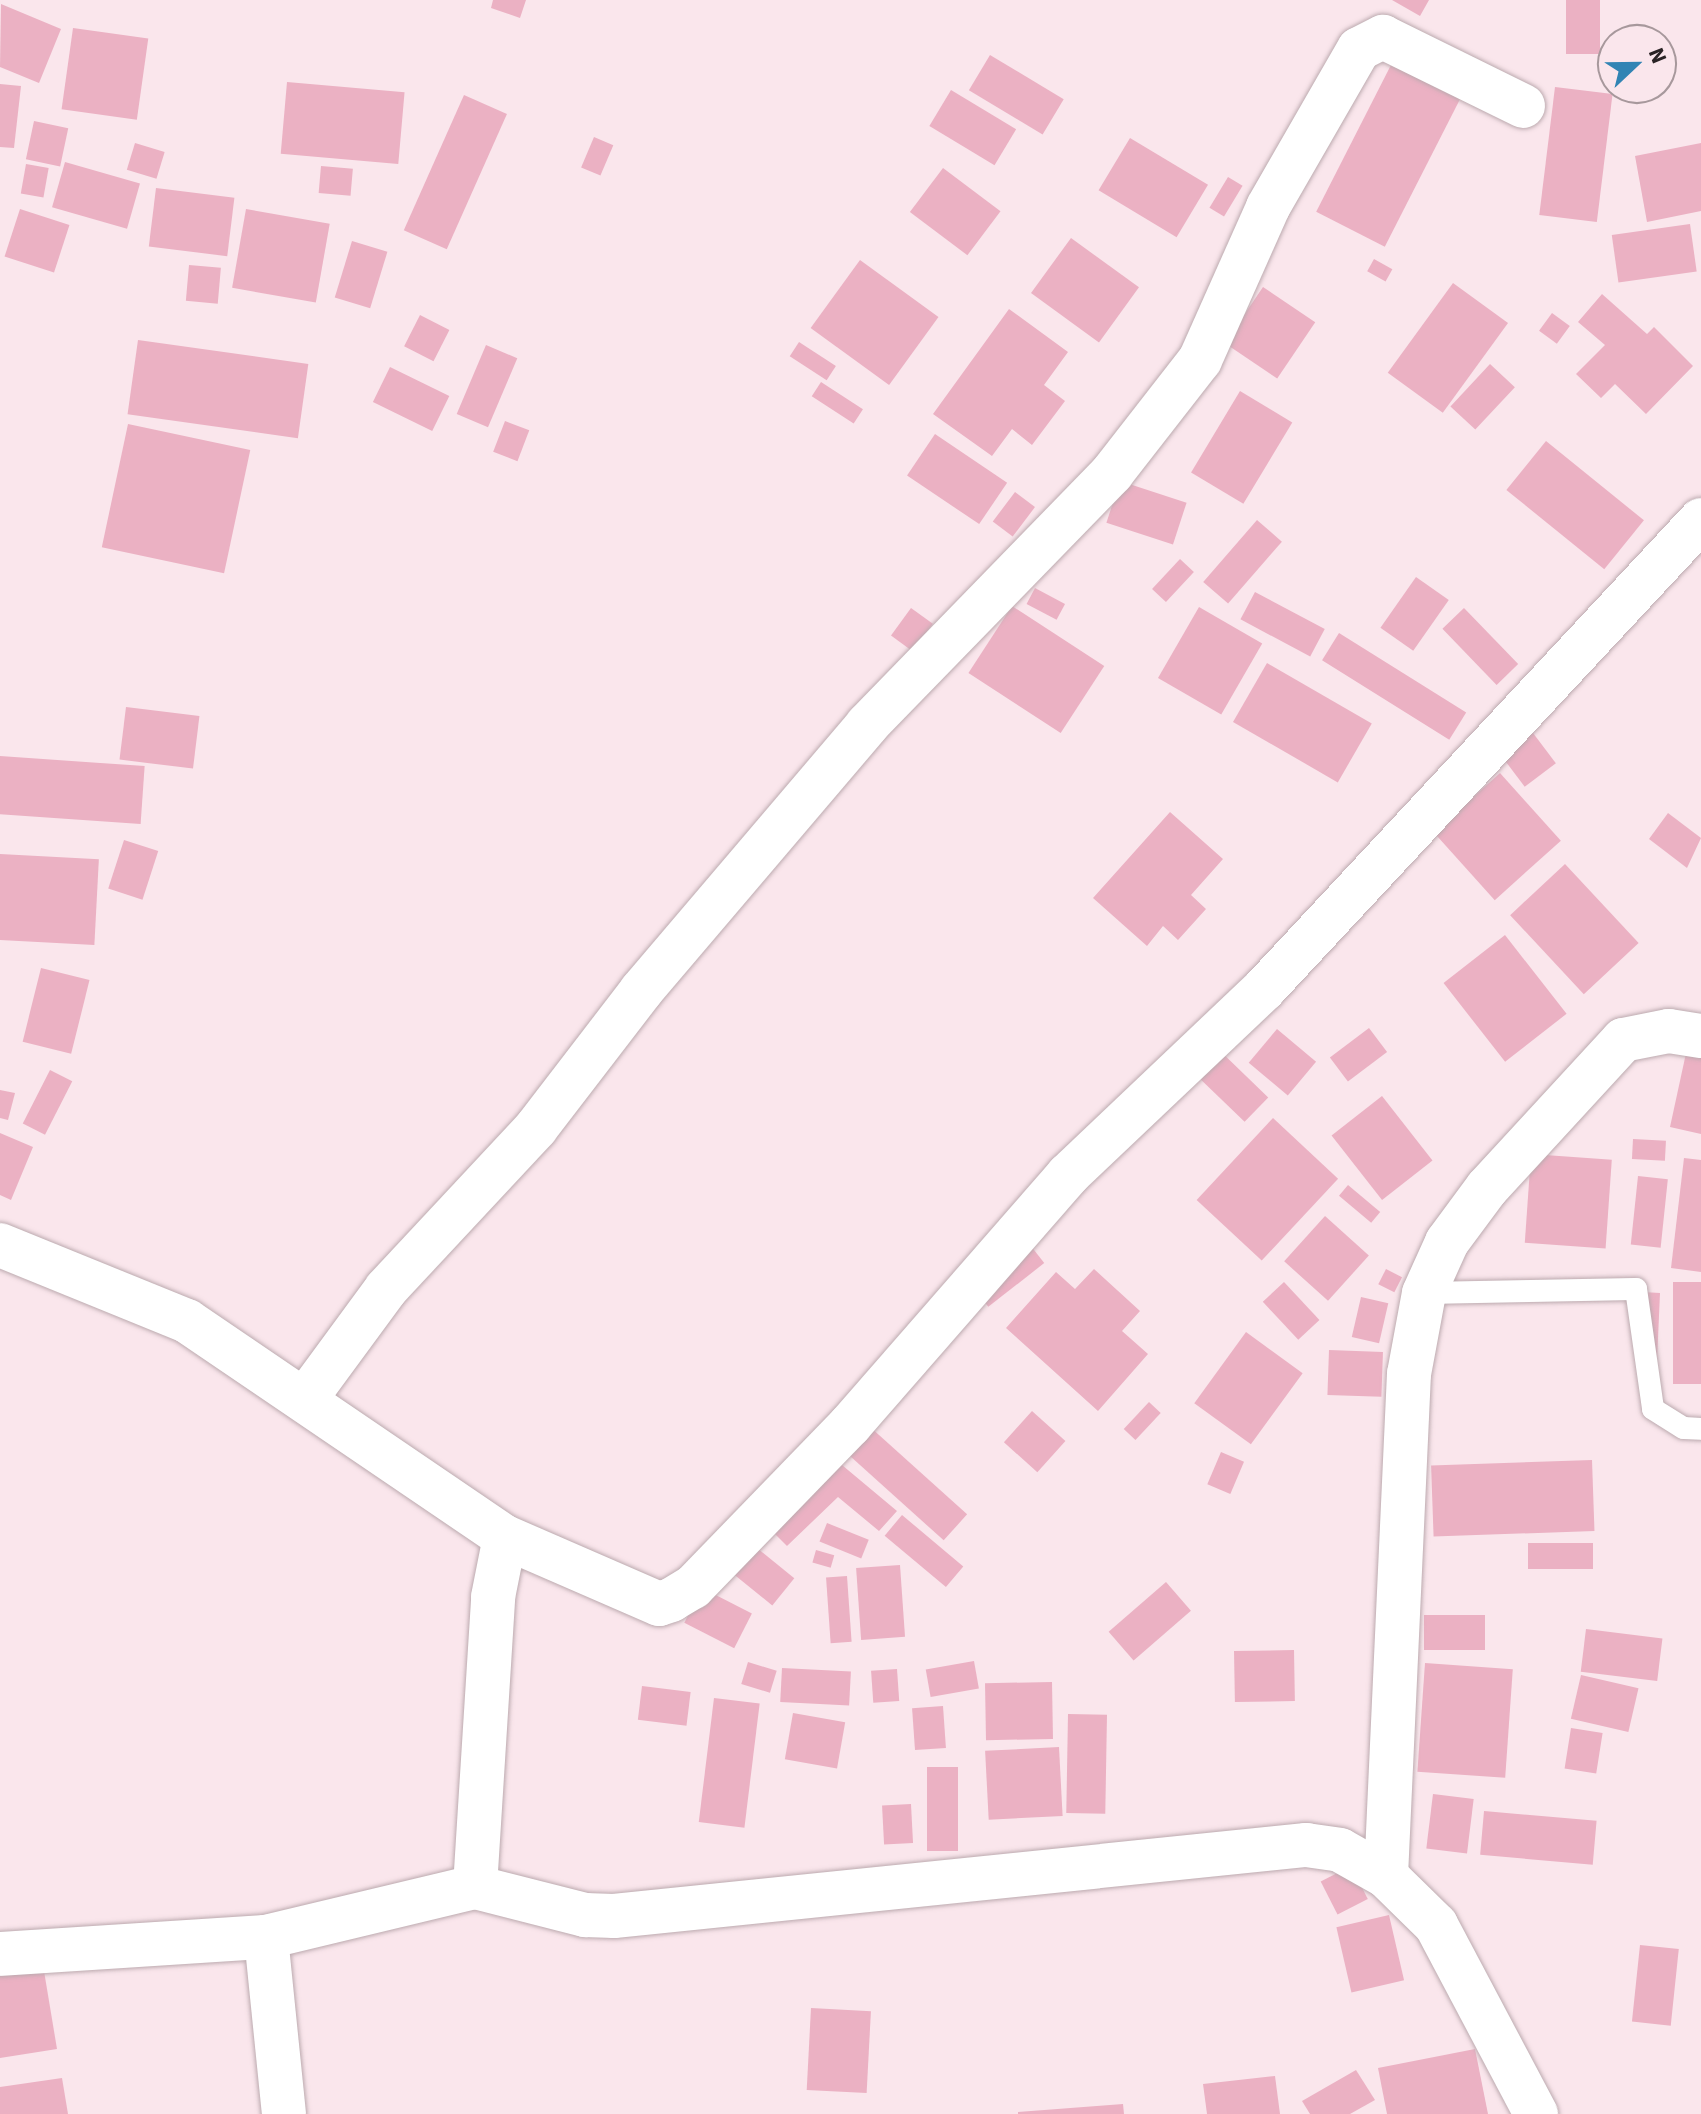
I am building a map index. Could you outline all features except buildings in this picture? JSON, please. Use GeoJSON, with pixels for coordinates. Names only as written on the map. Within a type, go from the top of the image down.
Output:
{"type":"FeatureCollection","features":[{"type":"Feature","properties":{"kind":"street"},"geometry":{"type":"LineString","coordinates":[[306,1398],[386,1289],[536,1128],[641,991],[867,725],[1132,448],[1200,360],[1268,207],[1359,49],[1383,37],[1523,106]]}},
{"type":"Feature","properties":{"kind":"street"},"geometry":{"type":"LineString","coordinates":[[0,1245],[187,1321],[306,1398],[505,1537],[659,1604],[693,1587],[850,1425],[1068,1175],[1264,989],[1701,520]]}},
{"type":"Feature","properties":{"kind":"street"},"geometry":{"type":"LineString","coordinates":[[1386,1876],[1409,1374],[1424,1293],[1447,1242],[1487,1188],[1623,1040],[1669,1031],[1701,1036]]}},
{"type":"Feature","properties":{"kind":"street"},"geometry":{"type":"LineString","coordinates":[[475,1887],[493,1597],[505,1537]]}},
{"type":"Feature","properties":{"kind":"street"},"geometry":{"type":"LineString","coordinates":[[0,1954],[266,1937],[475,1887],[585,1915],[614,1916],[1280,1844],[1340,1850],[1386,1876],[1436,1925],[1536,2114]]}},
{"type":"Feature","properties":{"kind":"street"},"geometry":{"type":"LineString","coordinates":[[266,1937],[284,2114]]}},
{"type":"Feature","properties":{"kind":"lane"},"geometry":{"type":"LineString","coordinates":[[1424,1293],[1636,1289],[1653,1409],[1684,1428],[1701,1429]]}}]}
